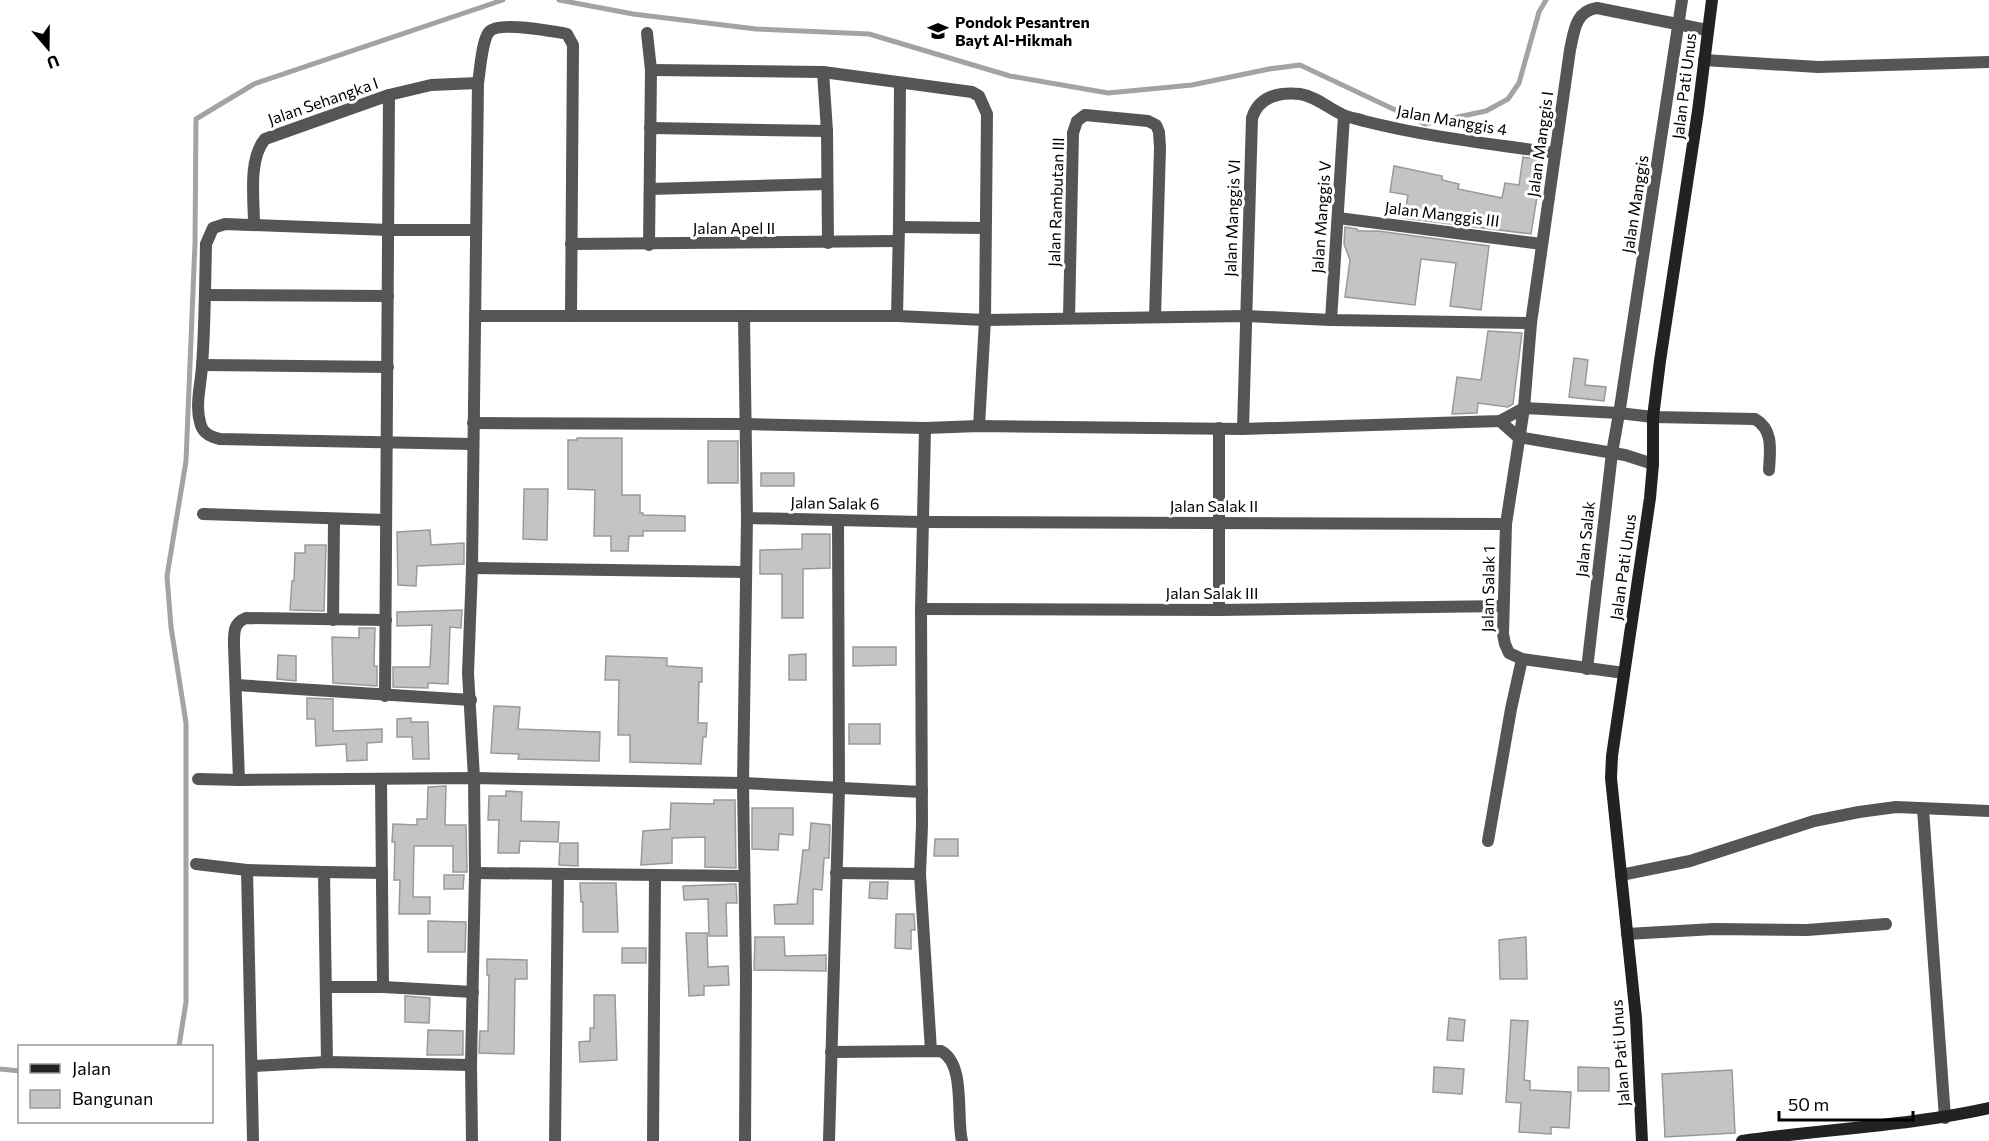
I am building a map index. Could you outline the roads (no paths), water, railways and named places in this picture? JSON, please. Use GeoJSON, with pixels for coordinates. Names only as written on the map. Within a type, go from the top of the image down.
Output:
{"type":"FeatureCollection","features":[{"type":"Feature","properties":{"kind":"main road","name":"Jalan Pati Unus"},"geometry":{"type":"LineString","coordinates":[[1642,1141],[1636,1018],[1611,778],[1612,756],[1618,672],[1653,464],[1649,416],[1660,361],[1696,122],[1704,60],[1704,29],[1712,0]]}},
{"type":"Feature","properties":{"kind":"main road"},"geometry":{"type":"LineString","coordinates":[[1742,1141],[1809,1131],[1945,1118],[1989,1108]]}},
{"type":"Feature","properties":{"kind":"street","name":"Jalan Manggis"},"geometry":{"type":"LineString","coordinates":[[1626,414],[1682,25],[1682,0]]}},
{"type":"Feature","properties":{"kind":"street","name":"Jalan Manggis I"},"geometry":{"type":"LineString","coordinates":[[1524,408],[1542,244],[1570,50],[1576,25],[1581,15],[1588,9],[1597,8],[1704,29]]}},
{"type":"Feature","properties":{"kind":"street"},"geometry":{"type":"LineString","coordinates":[[472,1141],[471,1065],[475,873],[474,778],[468,673],[472,568],[478,82],[486,38],[489,30],[495,27],[506,26],[563,33],[571,39],[574,53],[571,315]]}},
{"type":"Feature","properties":{"kind":"street"},"geometry":{"type":"LineString","coordinates":[[647,33],[651,70],[649,245]]}},
{"type":"Feature","properties":{"kind":"street"},"geometry":{"type":"LineString","coordinates":[[1704,60],[1818,67],[1989,62]]}},
{"type":"Feature","properties":{"kind":"street"},"geometry":{"type":"LineString","coordinates":[[651,70],[823,72],[972,92],[979,96],[987,114],[986,320],[979,426]]}},
{"type":"Feature","properties":{"kind":"street"},"geometry":{"type":"LineString","coordinates":[[823,72],[827,132],[828,243]]}},
{"type":"Feature","properties":{"kind":"street","name":"Jalan Sehangka I"},"geometry":{"type":"LineString","coordinates":[[254,225],[254,164],[259,146],[265,139],[389,95],[431,84],[478,82]]}},
{"type":"Feature","properties":{"kind":"street"},"geometry":{"type":"LineString","coordinates":[[897,316],[900,83]]}},
{"type":"Feature","properties":{"kind":"street","name":"Jalan Manggis VI"},"geometry":{"type":"LineString","coordinates":[[1243,429],[1252,118],[1256,106],[1280,94],[1302,94],[1323,102],[1344,116]]}},
{"type":"Feature","properties":{"kind":"street"},"geometry":{"type":"LineString","coordinates":[[385,696],[389,95]]}},
{"type":"Feature","properties":{"kind":"street","name":"Jalan Rambutan III"},"geometry":{"type":"LineString","coordinates":[[1069,318],[1073,133],[1077,121],[1085,115],[1148,121],[1156,125],[1159,132],[1155,317]]}},
{"type":"Feature","properties":{"kind":"street","name":"Jalan Manggis 4"},"geometry":{"type":"LineString","coordinates":[[1344,116],[1445,139],[1555,153]]}},
{"type":"Feature","properties":{"kind":"street","name":"Jalan Manggis V"},"geometry":{"type":"LineString","coordinates":[[1331,320],[1344,116]]}},
{"type":"Feature","properties":{"kind":"street"},"geometry":{"type":"LineString","coordinates":[[650,128],[827,132]]}},
{"type":"Feature","properties":{"kind":"street"},"geometry":{"type":"LineString","coordinates":[[650,189],[826,184]]}},
{"type":"Feature","properties":{"kind":"street","name":"Jalan Manggis III"},"geometry":{"type":"LineString","coordinates":[[1338,218],[1542,244]]}},
{"type":"Feature","properties":{"kind":"street"},"geometry":{"type":"LineString","coordinates":[[473,444],[220,440],[211,438],[204,432],[199,421],[206,244],[210,232],[217,225],[476,230]]}},
{"type":"Feature","properties":{"kind":"street"},"geometry":{"type":"LineString","coordinates":[[899,227],[985,228]]}},
{"type":"Feature","properties":{"kind":"street","name":"Jalan Apel II"},"geometry":{"type":"LineString","coordinates":[[571,244],[898,242]]}},
{"type":"Feature","properties":{"kind":"street"},"geometry":{"type":"LineString","coordinates":[[205,295],[388,296]]}},
{"type":"Feature","properties":{"kind":"street"},"geometry":{"type":"LineString","coordinates":[[475,316],[897,316],[986,320],[1246,316],[1331,320],[1532,323]]}},
{"type":"Feature","properties":{"kind":"street"},"geometry":{"type":"LineString","coordinates":[[744,316],[747,518],[743,783],[746,975],[745,1141]]}},
{"type":"Feature","properties":{"kind":"street"},"geometry":{"type":"LineString","coordinates":[[202,365],[388,367]]}},
{"type":"Feature","properties":{"kind":"street"},"geometry":{"type":"LineString","coordinates":[[473,423],[1243,429],[1500,421],[1524,408],[1649,416],[1755,419],[1763,423],[1770,440],[1769,470]]}},
{"type":"Feature","properties":{"kind":"street","name":"Jalan Salak 1"},"geometry":{"type":"LineString","coordinates":[[1522,659],[1512,655],[1507,649],[1503,634],[1503,606],[1506,524],[1524,408]]}},
{"type":"Feature","properties":{"kind":"street","name":"Jalan Salak"},"geometry":{"type":"LineString","coordinates":[[1593,669],[1618,454],[1626,414]]}},
{"type":"Feature","properties":{"kind":"street"},"geometry":{"type":"LineString","coordinates":[[1500,421],[1518,437],[1618,454],[1653,464]]}},
{"type":"Feature","properties":{"kind":"street"},"geometry":{"type":"LineString","coordinates":[[925,428],[921,609],[920,874],[931,1051]]}},
{"type":"Feature","properties":{"kind":"street"},"geometry":{"type":"LineString","coordinates":[[1219,428],[1219,610]]}},
{"type":"Feature","properties":{"kind":"street"},"geometry":{"type":"LineString","coordinates":[[203,514],[386,520]]}},
{"type":"Feature","properties":{"kind":"street","name":"Jalan Salak 6"},"geometry":{"type":"LineString","coordinates":[[747,518],[922,522]]}},
{"type":"Feature","properties":{"kind":"street"},"geometry":{"type":"LineString","coordinates":[[333,620],[334,520]]}},
{"type":"Feature","properties":{"kind":"street"},"geometry":{"type":"LineString","coordinates":[[829,1141],[839,789],[838,520]]}},
{"type":"Feature","properties":{"kind":"street","name":"Jalan Salak II"},"geometry":{"type":"LineString","coordinates":[[922,522],[1506,524]]}},
{"type":"Feature","properties":{"kind":"street"},"geometry":{"type":"LineString","coordinates":[[472,568],[746,572]]}},
{"type":"Feature","properties":{"kind":"street","name":"Jalan Salak III"},"geometry":{"type":"LineString","coordinates":[[921,609],[1219,610],[1503,606]]}},
{"type":"Feature","properties":{"kind":"street"},"geometry":{"type":"LineString","coordinates":[[239,780],[234,632],[236,625],[246,618],[386,620]]}},
{"type":"Feature","properties":{"kind":"street"},"geometry":{"type":"LineString","coordinates":[[1488,841],[1522,659],[1618,672]]}},
{"type":"Feature","properties":{"kind":"street"},"geometry":{"type":"LineString","coordinates":[[236,685],[471,700]]}},
{"type":"Feature","properties":{"kind":"street"},"geometry":{"type":"LineString","coordinates":[[198,779],[474,778],[743,783],[922,792]]}},
{"type":"Feature","properties":{"kind":"street"},"geometry":{"type":"LineString","coordinates":[[381,780],[383,987]]}},
{"type":"Feature","properties":{"kind":"street"},"geometry":{"type":"LineString","coordinates":[[1621,875],[1690,861],[1814,821],[1896,807],[1989,812]]}},
{"type":"Feature","properties":{"kind":"street"},"geometry":{"type":"LineString","coordinates":[[1923,809],[1945,1118]]}},
{"type":"Feature","properties":{"kind":"street"},"geometry":{"type":"LineString","coordinates":[[196,864],[247,870],[382,873]]}},
{"type":"Feature","properties":{"kind":"street"},"geometry":{"type":"LineString","coordinates":[[247,870],[252,1141]]}},
{"type":"Feature","properties":{"kind":"street"},"geometry":{"type":"LineString","coordinates":[[324,872],[327,1062]]}},
{"type":"Feature","properties":{"kind":"street"},"geometry":{"type":"LineString","coordinates":[[475,873],[744,876]]}},
{"type":"Feature","properties":{"kind":"street"},"geometry":{"type":"LineString","coordinates":[[836,873],[920,874]]}},
{"type":"Feature","properties":{"kind":"street"},"geometry":{"type":"LineString","coordinates":[[555,1141],[558,875]]}},
{"type":"Feature","properties":{"kind":"street"},"geometry":{"type":"LineString","coordinates":[[653,1141],[655,876]]}},
{"type":"Feature","properties":{"kind":"street"},"geometry":{"type":"LineString","coordinates":[[1627,934],[1714,929],[1807,930],[1886,924]]}},
{"type":"Feature","properties":{"kind":"street"},"geometry":{"type":"LineString","coordinates":[[326,987],[383,987],[473,992]]}},
{"type":"Feature","properties":{"kind":"street"},"geometry":{"type":"LineString","coordinates":[[831,1052],[941,1051],[945,1053],[954,1067],[962,1141]]}},
{"type":"Feature","properties":{"kind":"street"},"geometry":{"type":"LineString","coordinates":[[252,1066],[327,1062],[471,1065]]}},
{"type":"Feature","properties":{"kind":"waterway"},"geometry":{"type":"LineString","coordinates":[[179,1045],[186,1002],[186,723],[171,627],[167,576],[186,461],[195,243],[196,119],[254,84],[503,0]]}},
{"type":"Feature","properties":{"kind":"waterway"},"geometry":{"type":"LineString","coordinates":[[559,0],[633,14],[756,29],[869,34],[1010,76],[1108,93],[1192,85],[1300,65],[1425,124],[1486,111],[1508,99],[1519,83],[1539,12],[1546,0]]}},
{"type":"Feature","properties":{"kind":"waterway"},"geometry":{"type":"LineString","coordinates":[[0,1069],[18,1071]]}},
{"type":"Feature","properties":{"kind":"place","name":"Pondok Pesantren Bayt Al-Hikmah"},"geometry":{"type":"Point","coordinates":[938,31]}}]}
